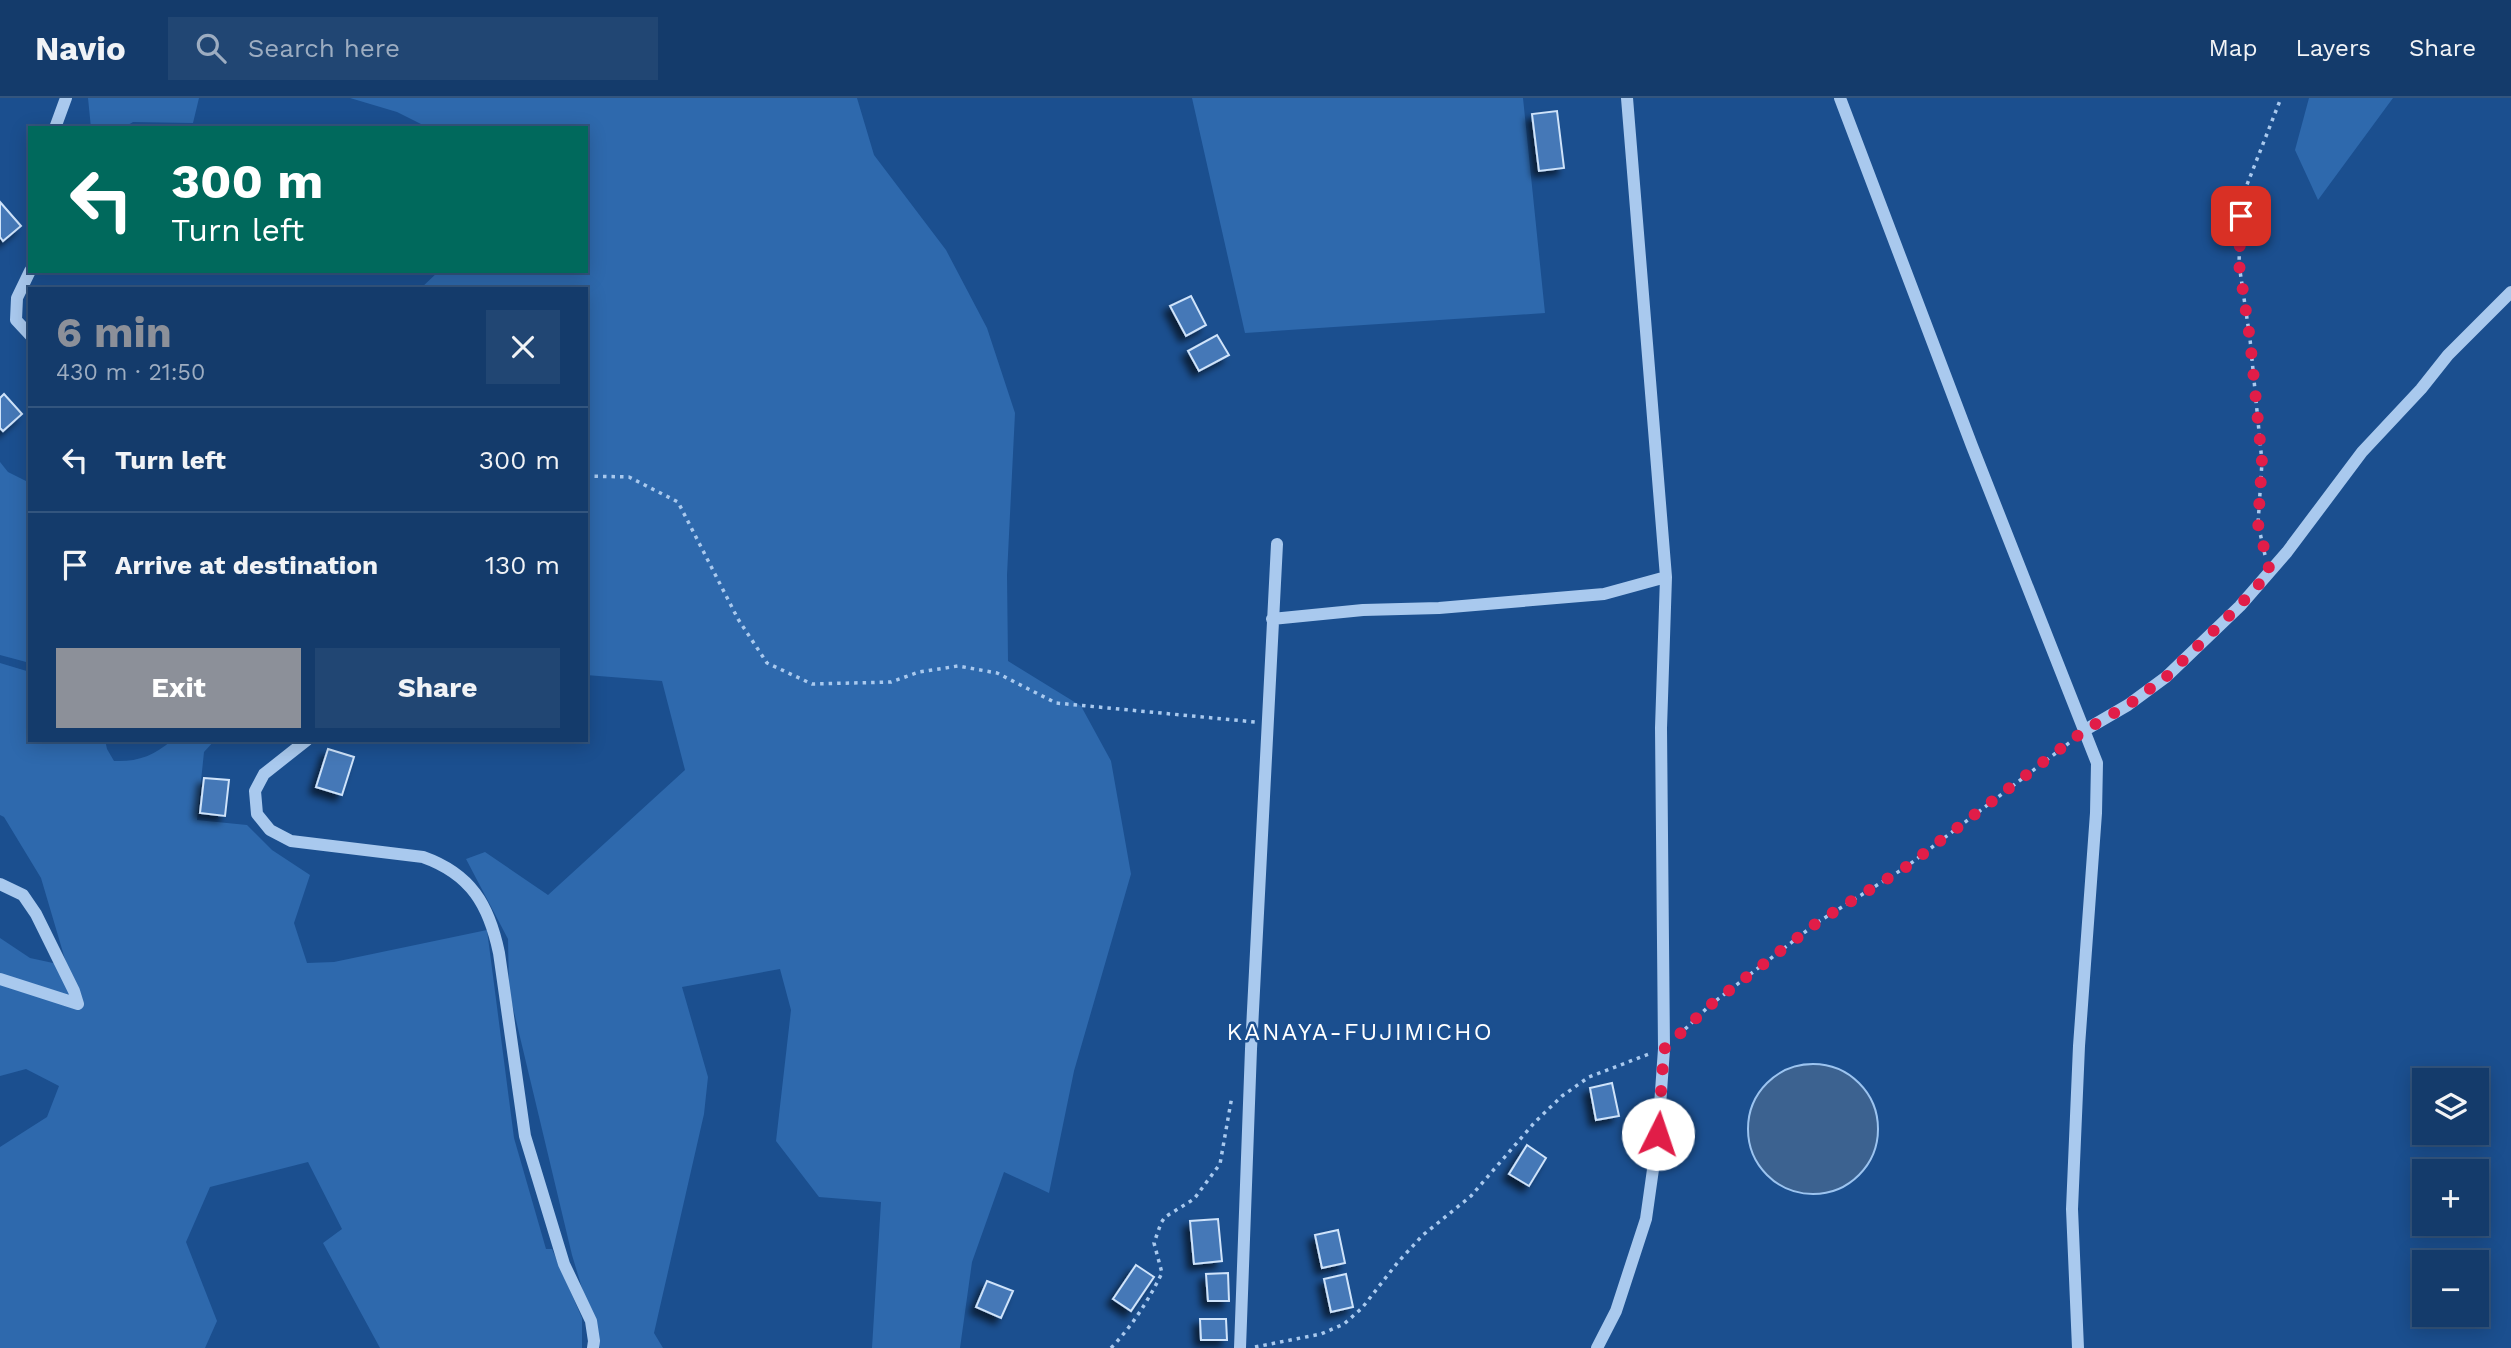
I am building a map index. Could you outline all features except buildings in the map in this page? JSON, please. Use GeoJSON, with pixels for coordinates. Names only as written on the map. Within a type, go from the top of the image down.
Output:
{"type":"FeatureCollection","features":[{"type":"Feature","properties":{"kind":"street"},"geometry":{"type":"LineString","coordinates":[[56,126],[66,98]]}},
{"type":"Feature","properties":{"kind":"street"},"geometry":{"type":"LineString","coordinates":[[1597,1348],[1616,1311],[1646,1219],[1658,1134],[1664,1049],[1661,728],[1665,577],[1627,98]]}},
{"type":"Feature","properties":{"kind":"street"},"geometry":{"type":"LineString","coordinates":[[1840,98],[1972,446],[2097,763],[2071,1209],[2078,1348]]}},
{"type":"Feature","properties":{"kind":"street"},"geometry":{"type":"LineString","coordinates":[[28,333],[16,320],[17,298],[29,273]]}},
{"type":"Feature","properties":{"kind":"street"},"geometry":{"type":"LineString","coordinates":[[2085,730],[2128,705],[2166,677],[2239,606],[2287,552],[2362,452],[2421,389],[2448,355],[2511,292]]}},
{"type":"Feature","properties":{"kind":"street"},"geometry":{"type":"LineString","coordinates":[[1240,1348],[1243,1218],[1272,619],[1278,544]]}},
{"type":"Feature","properties":{"kind":"street"},"geometry":{"type":"LineString","coordinates":[[1272,619],[1363,610],[1439,608],[1604,594],[1665,577]]}},
{"type":"Feature","properties":{"kind":"street"},"geometry":{"type":"LineString","coordinates":[[304,742],[264,774],[255,791],[257,814],[270,830],[291,841],[423,857],[458,874],[484,904],[499,953],[525,1136],[564,1264],[591,1321],[593,1348]]}},
{"type":"Feature","properties":{"kind":"street"},"geometry":{"type":"LineString","coordinates":[[0,884],[23,895],[36,914],[78,1004],[0,979]]}},
{"type":"Feature","properties":{"kind":"path"},"geometry":{"type":"LineString","coordinates":[[2270,572],[2258,524],[2262,462],[2250,339],[2239,264],[2241,200],[2281,98]]}},
{"type":"Feature","properties":{"kind":"path"},"geometry":{"type":"LineString","coordinates":[[588,476],[629,477],[678,502],[738,619],[767,663],[812,684],[891,682],[919,672],[958,666],[997,673],[1056,703],[1267,723]]}},
{"type":"Feature","properties":{"kind":"path"},"geometry":{"type":"LineString","coordinates":[[1249,1348],[1321,1335],[1344,1324],[1362,1308],[1398,1262],[1423,1236],[1471,1196],[1535,1122],[1562,1096],[1588,1077],[1664,1049],[1709,1006],[1818,922],[1906,867],[2085,730]]}},
{"type":"Feature","properties":{"kind":"path"},"geometry":{"type":"LineString","coordinates":[[1111,1348],[1126,1333],[1145,1306],[1162,1273],[1154,1243],[1161,1223],[1165,1217],[1194,1199],[1220,1164],[1232,1095]]}},
{"type":"Feature","properties":{"kind":"shaded area"},"geometry":{"type":"Polygon","coordinates":[[[88,98],[199,98],[193,123],[133,122],[126,126],[91,126],[88,98]]]}},
{"type":"Feature","properties":{"kind":"shaded area"},"geometry":{"type":"Polygon","coordinates":[[[350,98],[857,98],[874,155],[946,250],[987,328],[1015,413],[1007,575],[1008,661],[1081,706],[1111,761],[1131,874],[1074,1071],[1049,1193],[1004,1172],[972,1262],[960,1348],[872,1348],[881,1202],[819,1197],[776,1141],[791,1010],[780,969],[682,987],[708,1077],[704,1114],[654,1333],[663,1348],[600,1348],[572,1255],[509,991],[508,939],[466,859],[485,852],[548,895],[685,770],[662,681],[588,675],[588,287],[422,287],[437,273],[588,273],[588,126],[425,126],[397,112],[350,98]]]}},
{"type":"Feature","properties":{"kind":"shaded area"},"geometry":{"type":"Polygon","coordinates":[[[1192,98],[1523,98],[1545,313],[1245,333],[1192,98]]]}},
{"type":"Feature","properties":{"kind":"shaded area"},"geometry":{"type":"Polygon","coordinates":[[[2309,98],[2393,98],[2318,200],[2295,150],[2309,98]]]}},
{"type":"Feature","properties":{"kind":"shaded area"},"geometry":{"type":"Polygon","coordinates":[[[0,462],[8,472],[28,482],[28,662],[0,655],[0,462]]]}},
{"type":"Feature","properties":{"kind":"shaded area"},"geometry":{"type":"Polygon","coordinates":[[[0,663],[28,671],[28,742],[105,742],[114,761],[122,761],[152,754],[169,742],[213,742],[204,752],[197,820],[247,825],[272,850],[310,875],[294,923],[307,963],[334,962],[487,930],[514,1138],[546,1249],[552,1249],[582,1318],[582,1348],[380,1348],[323,1243],[342,1229],[308,1162],[210,1187],[186,1242],[217,1321],[205,1348],[0,1348],[0,1147],[47,1117],[59,1086],[26,1069],[0,1076],[0,938],[30,958],[67,966],[41,878],[4,817],[0,815],[0,663]]]}},
{"type":"Feature","properties":{"kind":"shaded area"},"geometry":{"type":"Polygon","coordinates":[[[1813,1064],[1838,1069],[1859,1083],[1873,1104],[1878,1129],[1873,1154],[1859,1175],[1838,1189],[1813,1194],[1788,1189],[1767,1175],[1753,1154],[1748,1129],[1753,1104],[1767,1083],[1788,1069],[1813,1064]]]}},
{"type":"Feature","properties":{"kind":"district","name":"KANAYA-FUJIMICHO"},"geometry":{"type":"Point","coordinates":[1360,1032]}},
{"type":"Feature","properties":{"kind":"route"},"geometry":{"type":"LineString","coordinates":[[1658,1134],[1664,1049],[1709,1006],[1818,922],[1906,867],[2085,730],[2128,705],[2166,677],[2270,572],[2258,524],[2262,462],[2250,339],[2239,264],[2241,216]]}}]}
